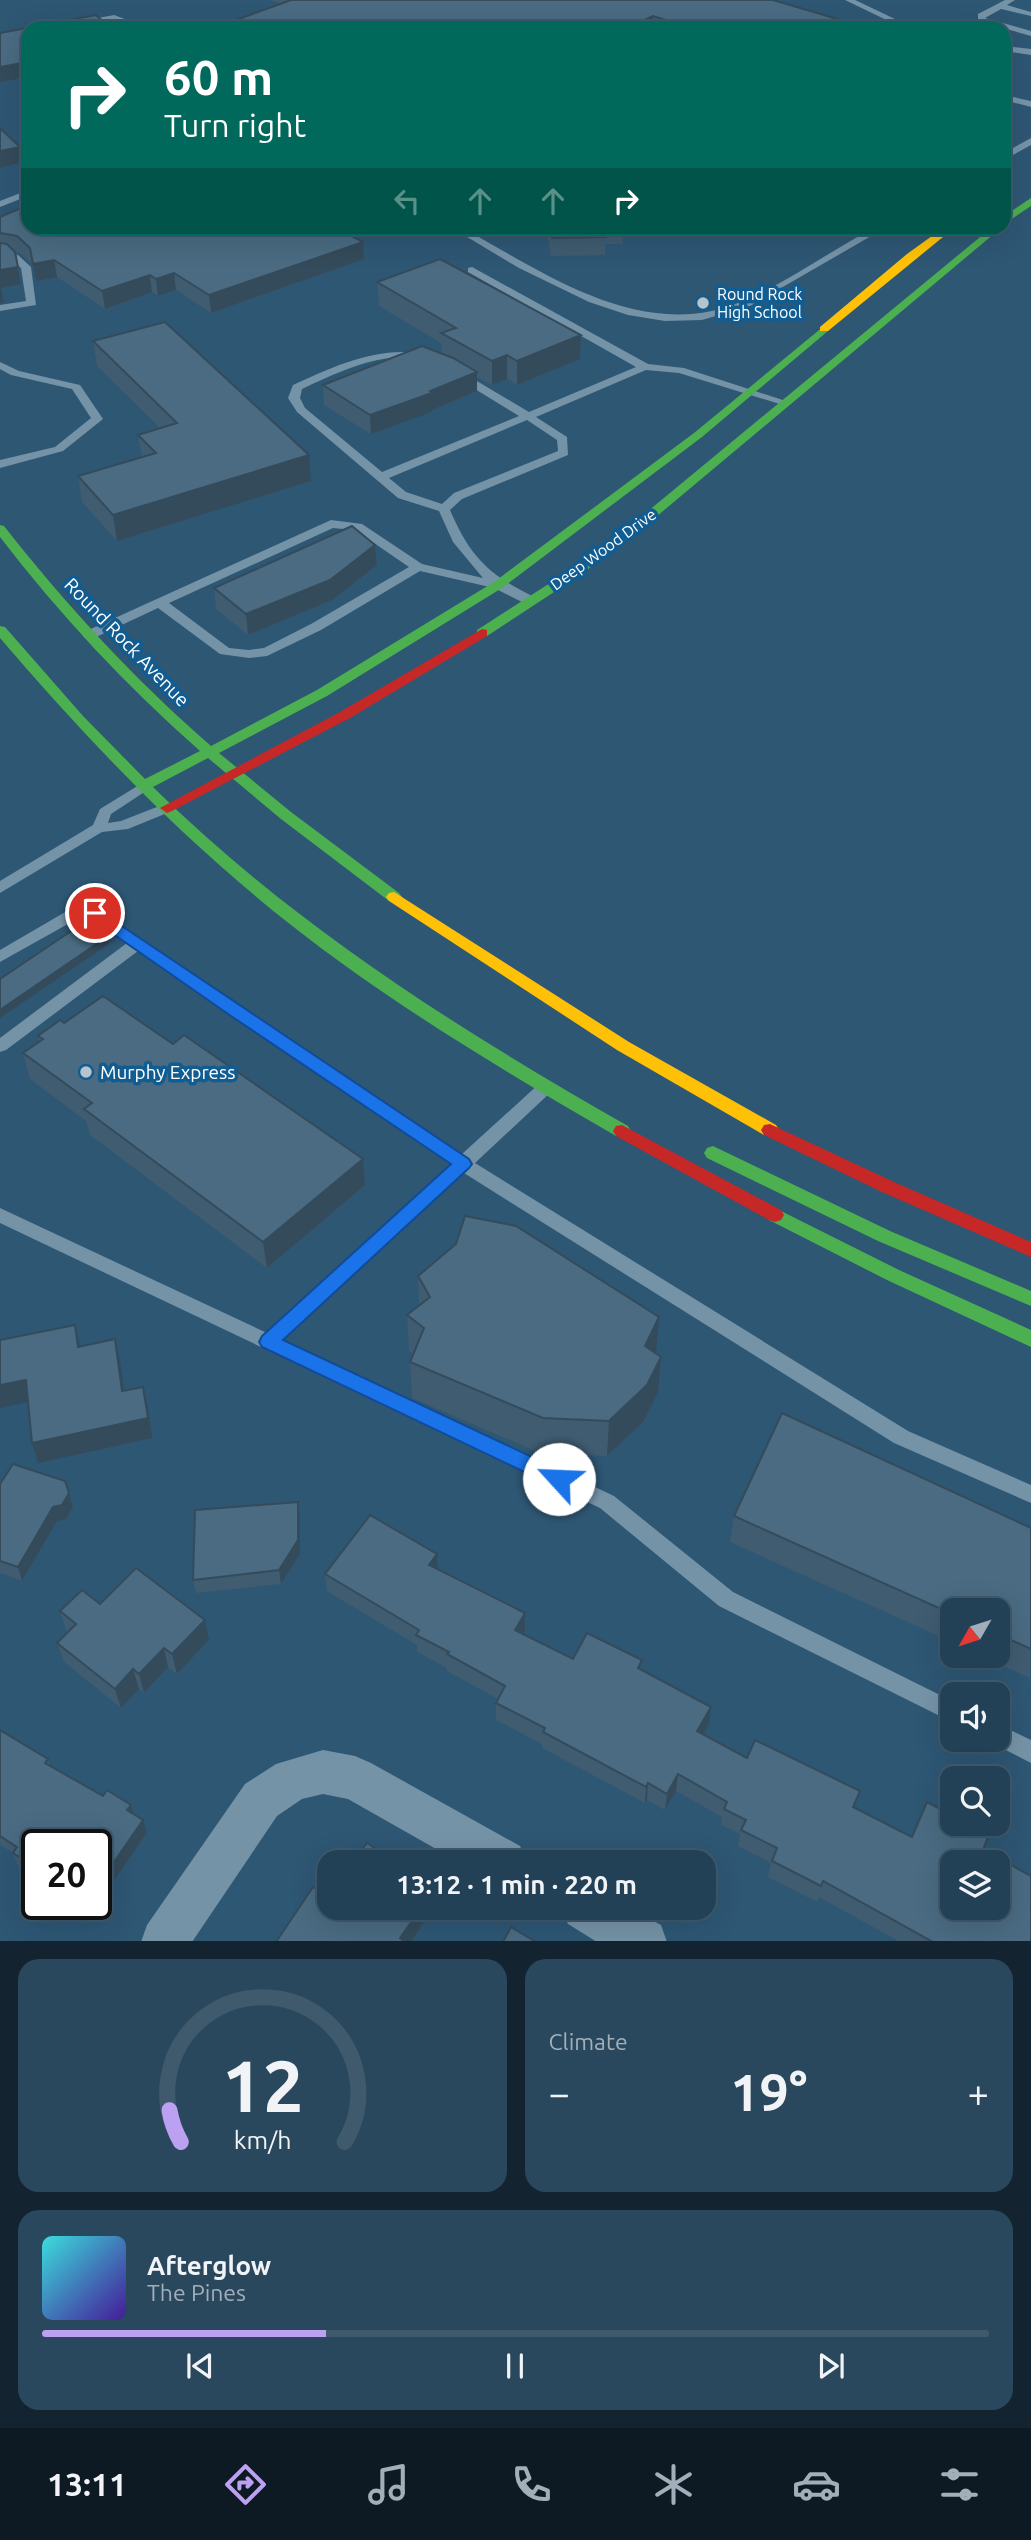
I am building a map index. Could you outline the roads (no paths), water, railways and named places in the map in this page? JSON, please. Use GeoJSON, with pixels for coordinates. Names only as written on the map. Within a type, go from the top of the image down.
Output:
{"type":"FeatureCollection","features":[{"type":"Feature","properties":{"kind":"street","name":"Deep Wood Drive"},"geometry":{"type":"LineString","coordinates":[[144,786],[322,693],[498,584],[698,435],[940,235]]}},
{"type":"Feature","properties":{"kind":"street","name":"Deep Wood Drive"},"geometry":{"type":"LineString","coordinates":[[167,808],[334,724],[460,647],[586,564],[786,403],[987,235]]}},
{"type":"Feature","properties":{"kind":"street","name":"Round Rock Avenue"},"geometry":{"type":"LineString","coordinates":[[0,529],[89,635],[154,704],[208,753],[323,848],[434,926],[680,1079],[748,1118],[840,1164],[1031,1250]]}},
{"type":"Feature","properties":{"kind":"street"},"geometry":{"type":"LineString","coordinates":[[0,630],[58,700],[144,786],[254,886],[330,947],[546,1087],[620,1130],[755,1205],[886,1272],[1031,1339]]}},
{"type":"Feature","properties":{"kind":"street"},"geometry":{"type":"LineString","coordinates":[[620,1130],[671,1136]]}},
{"type":"Feature","properties":{"kind":"street"},"geometry":{"type":"LineString","coordinates":[[695,1144],[884,1236],[1031,1299]]}},
{"type":"Feature","properties":{"kind":"street"},"geometry":{"type":"LineString","coordinates":[[164,1941],[261,1800],[292,1779],[323,1772],[355,1777],[483,1850]]}},
{"type":"Feature","properties":{"kind":"street"},"geometry":{"type":"LineString","coordinates":[[606,1920],[644,1941]]}},
{"type":"Feature","properties":{"kind":"lane"},"geometry":{"type":"LineString","coordinates":[[849,0],[895,21]]}},
{"type":"Feature","properties":{"kind":"lane"},"geometry":{"type":"LineString","coordinates":[[988,21],[981,19],[981,16],[1011,0]]}},
{"type":"Feature","properties":{"kind":"lane"},"geometry":{"type":"LineString","coordinates":[[1000,6],[1031,14]]}},
{"type":"Feature","properties":{"kind":"lane"},"geometry":{"type":"LineString","coordinates":[[86,21],[114,16],[127,21]]}},
{"type":"Feature","properties":{"kind":"lane"},"geometry":{"type":"LineString","coordinates":[[1011,28],[1031,34]]}},
{"type":"Feature","properties":{"kind":"lane"},"geometry":{"type":"LineString","coordinates":[[1011,49],[1031,52]]}},
{"type":"Feature","properties":{"kind":"lane"},"geometry":{"type":"LineString","coordinates":[[1011,99],[1031,104]]}},
{"type":"Feature","properties":{"kind":"lane"},"geometry":{"type":"LineString","coordinates":[[1011,153],[1031,141]]}},
{"type":"Feature","properties":{"kind":"lane"},"geometry":{"type":"LineString","coordinates":[[0,204],[21,195]]}},
{"type":"Feature","properties":{"kind":"lane"},"geometry":{"type":"LineString","coordinates":[[470,235],[600,305],[639,315],[674,317],[706,316],[744,305],[866,235]]}},
{"type":"Feature","properties":{"kind":"lane"},"geometry":{"type":"LineString","coordinates":[[0,254],[14,257],[26,267],[32,303],[0,308]]}},
{"type":"Feature","properties":{"kind":"lane"},"geometry":{"type":"LineString","coordinates":[[472,270],[645,367],[680,370],[786,403]]}},
{"type":"Feature","properties":{"kind":"lane"},"geometry":{"type":"LineString","coordinates":[[433,359],[408,353],[381,354],[297,387],[294,398],[301,410],[402,495],[444,509]]}},
{"type":"Feature","properties":{"kind":"lane"},"geometry":{"type":"LineString","coordinates":[[0,366],[15,373],[76,387],[97,419],[59,449],[0,464]]}},
{"type":"Feature","properties":{"kind":"lane"},"geometry":{"type":"LineString","coordinates":[[444,509],[458,496],[564,453],[563,439],[445,366]]}},
{"type":"Feature","properties":{"kind":"lane"},"geometry":{"type":"LineString","coordinates":[[380,477],[645,367]]}},
{"type":"Feature","properties":{"kind":"lane"},"geometry":{"type":"LineString","coordinates":[[444,509],[465,554],[498,584]]}},
{"type":"Feature","properties":{"kind":"lane"},"geometry":{"type":"LineString","coordinates":[[89,635],[331,524],[358,527],[418,567],[498,584],[531,600]]}},
{"type":"Feature","properties":{"kind":"lane"},"geometry":{"type":"LineString","coordinates":[[160,603],[225,651],[249,654],[267,652],[316,627],[418,567]]}},
{"type":"Feature","properties":{"kind":"lane"},"geometry":{"type":"LineString","coordinates":[[99,828],[105,812],[144,786]]}},
{"type":"Feature","properties":{"kind":"lane"},"geometry":{"type":"LineString","coordinates":[[0,888],[99,828],[123,826],[167,808]]}},
{"type":"Feature","properties":{"kind":"lane"},"geometry":{"type":"LineString","coordinates":[[0,957],[72,915],[95,913],[463,1164],[901,1437],[1031,1494]]}},
{"type":"Feature","properties":{"kind":"lane"},"geometry":{"type":"LineString","coordinates":[[0,1046],[138,943]]}},
{"type":"Feature","properties":{"kind":"lane"},"geometry":{"type":"LineString","coordinates":[[269,1342],[546,1087]]}},
{"type":"Feature","properties":{"kind":"lane"},"geometry":{"type":"LineString","coordinates":[[0,1215],[607,1502],[726,1598],[940,1706]]}},
{"type":"Feature","properties":{"kind":"lane"},"geometry":{"type":"LineString","coordinates":[[1010,1741],[1031,1752]]}},
{"type":"Feature","properties":{"kind":"place","name":"Round Rock High School"},"geometry":{"type":"Point","coordinates":[703,303]}},
{"type":"Feature","properties":{"kind":"place","name":"Murphy Express"},"geometry":{"type":"Point","coordinates":[86,1072]}}]}
